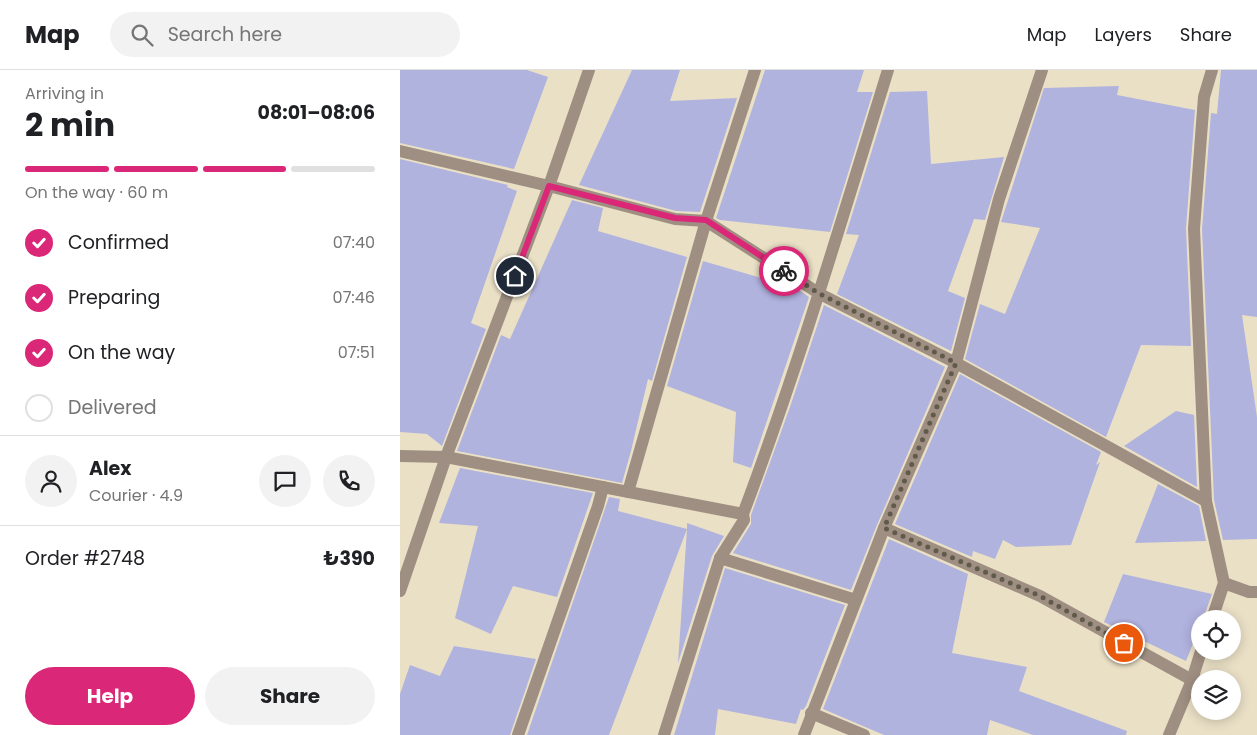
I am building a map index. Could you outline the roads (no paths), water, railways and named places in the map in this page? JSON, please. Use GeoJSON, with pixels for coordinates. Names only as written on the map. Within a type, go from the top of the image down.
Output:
{"type":"FeatureCollection","features":[{"type":"Feature","properties":{"kind":"street"},"geometry":{"type":"LineString","coordinates":[[400,591],[446,457],[549,186],[589,70]]}},
{"type":"Feature","properties":{"kind":"street"},"geometry":{"type":"LineString","coordinates":[[628,492],[706,220],[755,70]]}},
{"type":"Feature","properties":{"kind":"street"},"geometry":{"type":"LineString","coordinates":[[664,735],[720,558],[744,520],[743,514],[767,451],[820,294],[888,70]]}},
{"type":"Feature","properties":{"kind":"street"},"geometry":{"type":"LineString","coordinates":[[804,735],[811,712],[884,528],[956,363],[999,199],[1042,70]]}},
{"type":"Feature","properties":{"kind":"street"},"geometry":{"type":"LineString","coordinates":[[1212,70],[1204,97],[1194,229],[1206,501],[1224,584],[1215,610]]}},
{"type":"Feature","properties":{"kind":"street"},"geometry":{"type":"LineString","coordinates":[[400,151],[675,218],[706,220],[820,294],[956,363],[1206,501]]}},
{"type":"Feature","properties":{"kind":"street"},"geometry":{"type":"LineString","coordinates":[[400,456],[446,457],[743,514]]}},
{"type":"Feature","properties":{"kind":"street"},"geometry":{"type":"LineString","coordinates":[[518,735],[603,487]]}},
{"type":"Feature","properties":{"kind":"street"},"geometry":{"type":"LineString","coordinates":[[884,528],[1040,596],[1191,679]]}},
{"type":"Feature","properties":{"kind":"street"},"geometry":{"type":"LineString","coordinates":[[720,558],[856,600]]}},
{"type":"Feature","properties":{"kind":"street"},"geometry":{"type":"LineString","coordinates":[[1224,584],[1249,592],[1257,592]]}},
{"type":"Feature","properties":{"kind":"street"},"geometry":{"type":"LineString","coordinates":[[1169,735],[1191,682]]}},
{"type":"Feature","properties":{"kind":"street"},"geometry":{"type":"LineString","coordinates":[[811,712],[864,735]]}}]}
